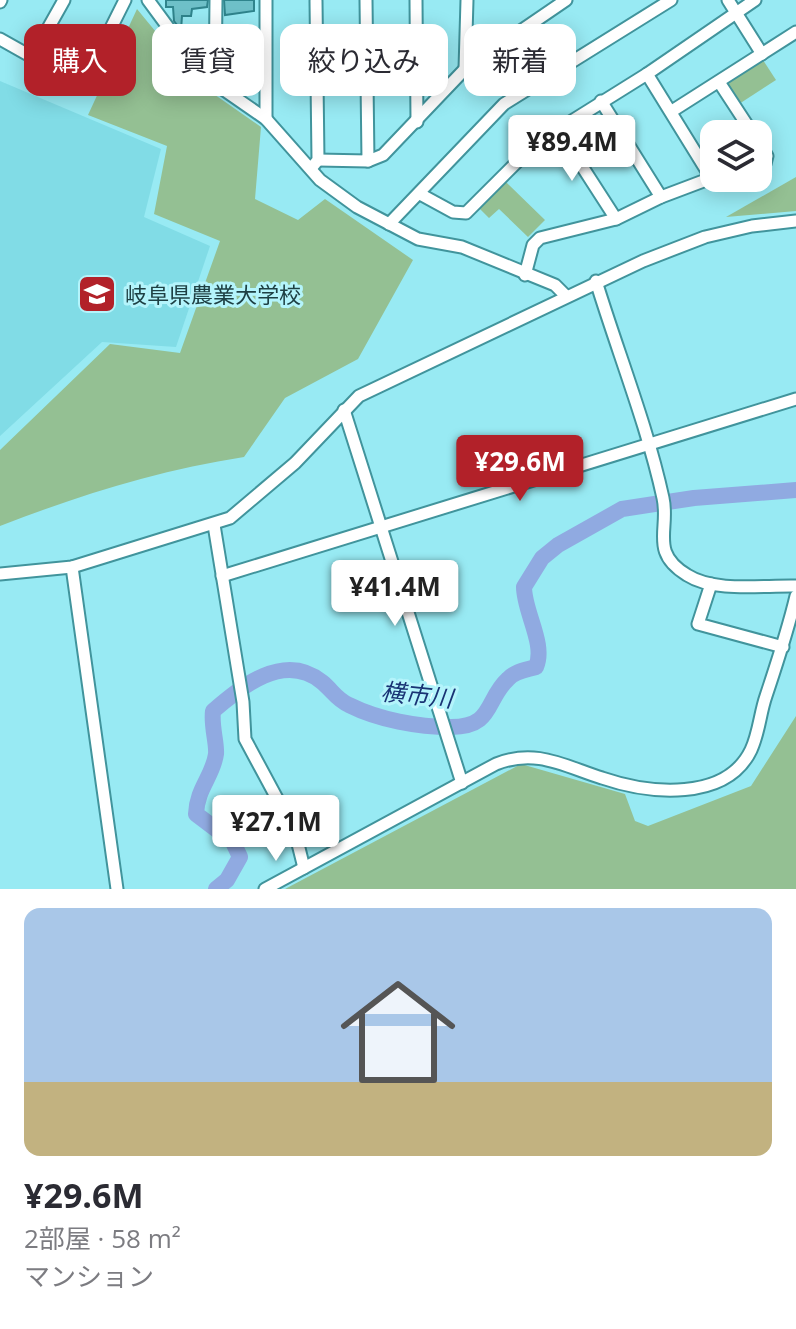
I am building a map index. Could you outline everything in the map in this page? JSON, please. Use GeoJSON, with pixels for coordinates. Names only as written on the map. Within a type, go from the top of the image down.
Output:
{"type":"FeatureCollection","features":[{"type":"Feature","properties":{"kind":"street"},"geometry":{"type":"LineString","coordinates":[[51,24],[64,0]]}},
{"type":"Feature","properties":{"kind":"street"},"geometry":{"type":"LineString","coordinates":[[113,24],[125,0]]}},
{"type":"Feature","properties":{"kind":"street"},"geometry":{"type":"LineString","coordinates":[[148,0],[165,24]]}},
{"type":"Feature","properties":{"kind":"street"},"geometry":{"type":"LineString","coordinates":[[216,0],[216,24]]}},
{"type":"Feature","properties":{"kind":"street"},"geometry":{"type":"LineString","coordinates":[[266,0],[266,119]]}},
{"type":"Feature","properties":{"kind":"street"},"geometry":{"type":"LineString","coordinates":[[314,164],[316,0]]}},
{"type":"Feature","properties":{"kind":"street"},"geometry":{"type":"LineString","coordinates":[[366,0],[368,161]]}},
{"type":"Feature","properties":{"kind":"street"},"geometry":{"type":"LineString","coordinates":[[416,0],[417,122]]}},
{"type":"Feature","properties":{"kind":"street"},"geometry":{"type":"LineString","coordinates":[[466,24],[467,0]]}},
{"type":"Feature","properties":{"kind":"street"},"geometry":{"type":"LineString","coordinates":[[531,24],[566,0]]}},
{"type":"Feature","properties":{"kind":"street"},"geometry":{"type":"LineString","coordinates":[[389,224],[504,104],[671,0]]}},
{"type":"Feature","properties":{"kind":"street"},"geometry":{"type":"LineString","coordinates":[[728,0],[762,54]]}},
{"type":"Feature","properties":{"kind":"street"},"geometry":{"type":"LineString","coordinates":[[420,194],[453,212],[466,213],[523,154],[755,0]]}},
{"type":"Feature","properties":{"kind":"street"},"geometry":{"type":"LineString","coordinates":[[672,111],[796,32]]}},
{"type":"Feature","properties":{"kind":"street"},"geometry":{"type":"LineString","coordinates":[[0,39],[24,52]]}},
{"type":"Feature","properties":{"kind":"street"},"geometry":{"type":"LineString","coordinates":[[314,164],[368,161],[383,155],[464,70]]}},
{"type":"Feature","properties":{"kind":"street"},"geometry":{"type":"LineString","coordinates":[[647,74],[700,157]]}},
{"type":"Feature","properties":{"kind":"street"},"geometry":{"type":"LineString","coordinates":[[719,82],[744,120]]}},
{"type":"Feature","properties":{"kind":"street"},"geometry":{"type":"LineString","coordinates":[[230,96],[266,119],[357,207],[418,239],[470,250],[555,285],[566,296]]}},
{"type":"Feature","properties":{"kind":"street"},"geometry":{"type":"LineString","coordinates":[[601,101],[661,197]]}},
{"type":"Feature","properties":{"kind":"street"},"geometry":{"type":"LineString","coordinates":[[558,129],[616,219]]}},
{"type":"Feature","properties":{"kind":"street"},"geometry":{"type":"LineString","coordinates":[[525,275],[533,245],[540,238],[616,219],[700,182]]}},
{"type":"Feature","properties":{"kind":"street"},"geometry":{"type":"LineString","coordinates":[[0,574],[72,567],[230,518],[264,491],[359,396],[596,281],[705,237],[752,226],[796,221]]}},
{"type":"Feature","properties":{"kind":"street"},"geometry":{"type":"LineString","coordinates":[[596,281],[663,496],[665,517],[661,536],[673,563],[687,576],[711,584],[796,586]]}},
{"type":"Feature","properties":{"kind":"street"},"geometry":{"type":"LineString","coordinates":[[222,576],[796,399]]}},
{"type":"Feature","properties":{"kind":"street"},"geometry":{"type":"LineString","coordinates":[[344,410],[462,783]]}},
{"type":"Feature","properties":{"kind":"street"},"geometry":{"type":"LineString","coordinates":[[214,525],[243,702],[245,739],[295,832],[304,868]]}},
{"type":"Feature","properties":{"kind":"street"},"geometry":{"type":"LineString","coordinates":[[72,567],[117,889]]}},
{"type":"Feature","properties":{"kind":"street"},"geometry":{"type":"LineString","coordinates":[[711,584],[698,624],[783,647]]}},
{"type":"Feature","properties":{"kind":"street"},"geometry":{"type":"LineString","coordinates":[[265,889],[508,760],[534,756],[552,759],[617,782],[689,790],[713,786],[741,765],[752,749],[796,596]]}},
{"type":"Feature","properties":{"kind":"shaded area","name":"岐阜県農業大学校"},"geometry":{"type":"Polygon","coordinates":[[[0,81],[24,91],[24,96],[36,96],[161,149],[144,217],[210,246],[176,347],[102,342],[0,436],[0,81]]]}},
{"type":"Feature","properties":{"kind":"green space"},"geometry":{"type":"Polygon","coordinates":[[[137,9],[152,27],[152,96],[217,96],[261,127],[255,199],[298,220],[325,199],[413,260],[358,359],[285,398],[244,457],[120,485],[0,526],[0,450],[110,344],[180,353],[220,241],[154,214],[167,146],[88,115],[97,96],[136,96],[136,24],[130,24],[137,9]]]}},
{"type":"Feature","properties":{"kind":"green space"},"geometry":{"type":"Polygon","coordinates":[[[761,57],[776,80],[739,104],[724,82],[761,57]]]}},
{"type":"Feature","properties":{"kind":"green space"},"geometry":{"type":"Polygon","coordinates":[[[796,177],[796,211],[726,217],[772,192],[796,177]]]}},
{"type":"Feature","properties":{"kind":"green space"},"geometry":{"type":"Polygon","coordinates":[[[505,181],[545,220],[528,237],[499,209],[489,218],[479,208],[505,181]]]}},
{"type":"Feature","properties":{"kind":"green space"},"geometry":{"type":"Polygon","coordinates":[[[796,716],[796,889],[285,889],[521,764],[625,794],[635,821],[648,826],[751,786],[796,716]]]}},
{"type":"Feature","properties":{"kind":"building"},"geometry":{"type":"Polygon","coordinates":[[[166,0],[208,0],[207,7],[192,9],[191,16],[182,16],[181,24],[174,21],[173,7],[166,7],[166,0]]]}},
{"type":"Feature","properties":{"kind":"building"},"geometry":{"type":"Polygon","coordinates":[[[224,0],[254,0],[254,11],[225,15],[224,0]]]}},
{"type":"Feature","properties":{"kind":"waterway","name":"横市川"},"geometry":{"type":"LineString","coordinates":[[216,889],[227,880],[240,857],[233,842],[196,814],[199,797],[216,754],[213,711],[236,692],[264,676],[293,670],[308,673],[349,705],[386,719],[438,727],[465,726],[482,717],[511,676],[536,667],[537,638],[524,587],[542,558],[558,545],[622,509],[694,498],[796,490]]}},
{"type":"Feature","properties":{"kind":"place","name":"岐阜県農業大学校"},"geometry":{"type":"Point","coordinates":[97,294]}}]}
